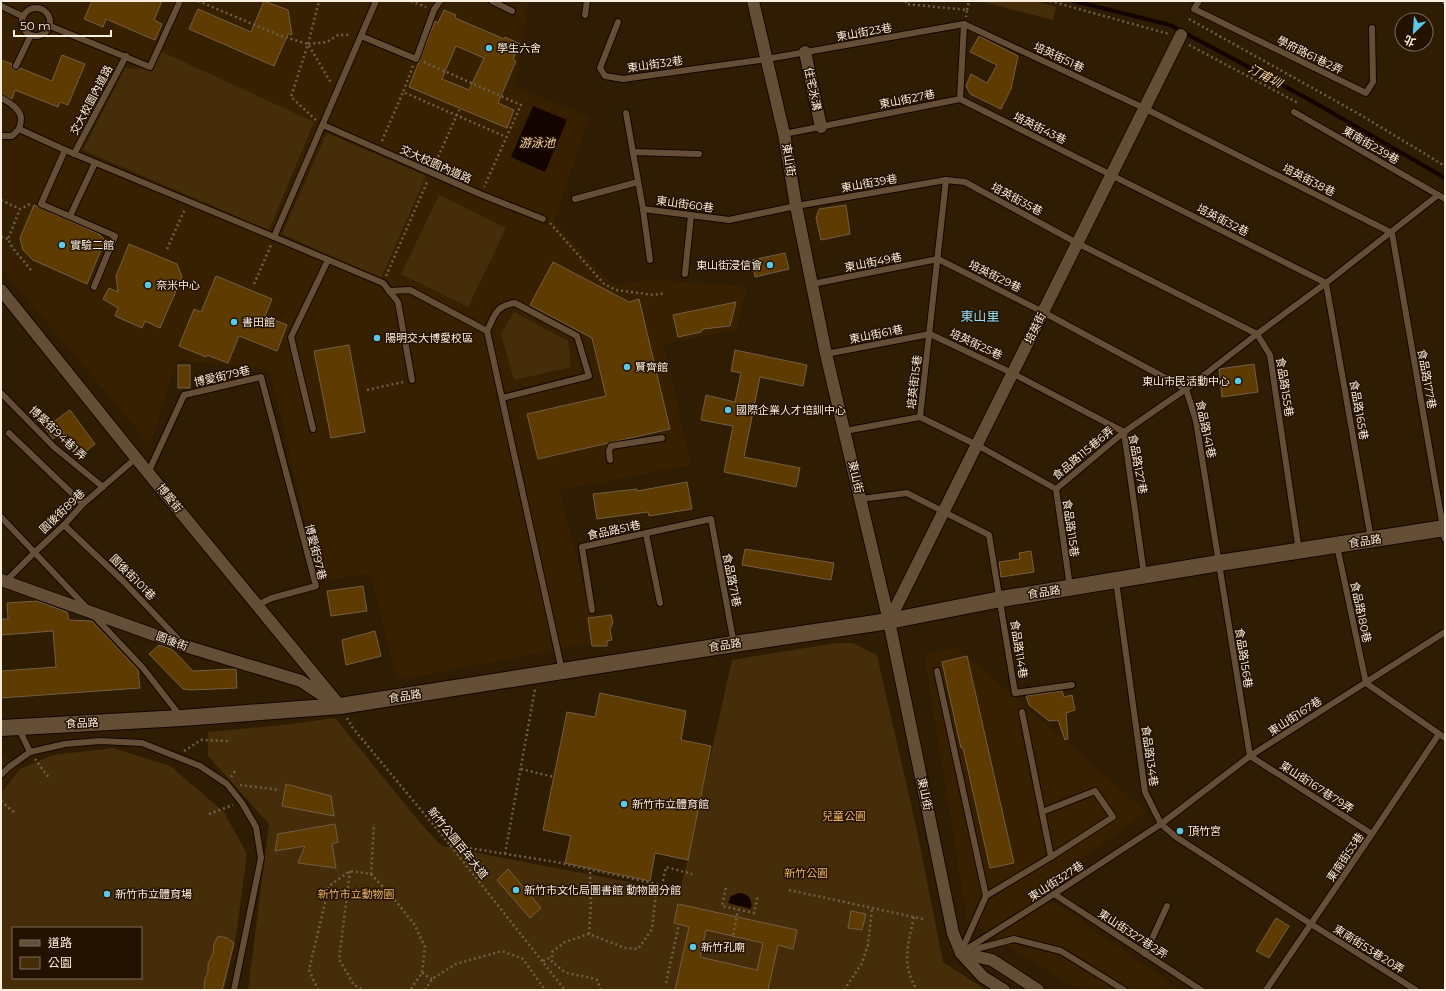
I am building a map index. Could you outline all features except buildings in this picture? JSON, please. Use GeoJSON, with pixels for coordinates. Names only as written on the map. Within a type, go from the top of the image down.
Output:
{"type":"FeatureCollection","features":[{"type":"Feature","properties":{"kind":"street","name":"東山街"},"geometry":{"type":"LineString","coordinates":[[752,1],[784,134],[796,206],[826,354],[889,620],[954,933],[961,953]]}},
{"type":"Feature","properties":{"kind":"street","name":"培英街"},"geometry":{"type":"LineString","coordinates":[[889,620],[1181,35]]}},
{"type":"Feature","properties":{"kind":"street","name":"住宅水溝"},"geometry":{"type":"LineString","coordinates":[[805,52],[821,127]]}},
{"type":"Feature","properties":{"kind":"street","name":"博愛街"},"geometry":{"type":"LineString","coordinates":[[3,296],[340,706]]}},
{"type":"Feature","properties":{"kind":"street","name":"食品路"},"geometry":{"type":"LineString","coordinates":[[6,727],[182,718],[340,706],[889,620],[1000,599],[1219,563],[1372,540],[1444,532]]}},
{"type":"Feature","properties":{"kind":"street","name":"園後街"},"geometry":{"type":"LineString","coordinates":[[2,583],[90,611],[185,646],[301,681],[340,706]]}},
{"type":"Feature","properties":{"kind":"street"},"geometry":{"type":"LineString","coordinates":[[961,953],[983,977],[1004,990]]}},
{"type":"Feature","properties":{"kind":"street"},"geometry":{"type":"LineString","coordinates":[[961,953],[992,960],[1038,990]]}},
{"type":"Feature","properties":{"kind":"lane"},"geometry":{"type":"LineString","coordinates":[[41,8],[44,1]]}},
{"type":"Feature","properties":{"kind":"lane","name":"交大校園內道路"},"geometry":{"type":"LineString","coordinates":[[50,26],[150,67],[180,1]]}},
{"type":"Feature","properties":{"kind":"lane"},"geometry":{"type":"LineString","coordinates":[[274,237],[376,1]]}},
{"type":"Feature","properties":{"kind":"lane"},"geometry":{"type":"LineString","coordinates":[[361,36],[416,59],[434,10],[440,1]]}},
{"type":"Feature","properties":{"kind":"lane"},"geometry":{"type":"LineString","coordinates":[[492,1],[512,11]]}},
{"type":"Feature","properties":{"kind":"lane"},"geometry":{"type":"LineString","coordinates":[[585,15],[588,1]]}},
{"type":"Feature","properties":{"kind":"lane"},"geometry":{"type":"LineString","coordinates":[[1194,9],[1199,1]]}},
{"type":"Feature","properties":{"kind":"lane"},"geometry":{"type":"LineString","coordinates":[[1,6],[22,16]]}},
{"type":"Feature","properties":{"kind":"lane"},"geometry":{"type":"LineString","coordinates":[[30,8],[41,8],[50,15],[50,26],[43,35],[31,35],[23,28],[22,16],[30,8]]}},
{"type":"Feature","properties":{"kind":"lane","name":"學府路61巷2弄"},"geometry":{"type":"LineString","coordinates":[[1194,9],[1366,93],[1373,82],[1372,28]]}},
{"type":"Feature","properties":{"kind":"lane","name":"東山街32巷"},"geometry":{"type":"LineString","coordinates":[[618,22],[600,68],[605,76],[622,79],[767,59]]}},
{"type":"Feature","properties":{"kind":"lane"},"geometry":{"type":"LineString","coordinates":[[960,99],[964,24]]}},
{"type":"Feature","properties":{"kind":"lane","name":"東山街23巷"},"geometry":{"type":"LineString","coordinates":[[767,59],[964,24]]}},
{"type":"Feature","properties":{"kind":"lane","name":"培英街51巷"},"geometry":{"type":"LineString","coordinates":[[964,24],[1144,108]]}},
{"type":"Feature","properties":{"kind":"lane"},"geometry":{"type":"LineString","coordinates":[[16,66],[31,35]]}},
{"type":"Feature","properties":{"kind":"lane","name":"交大校園內道路"},"geometry":{"type":"LineString","coordinates":[[74,154],[126,56]]}},
{"type":"Feature","properties":{"kind":"lane"},"geometry":{"type":"LineString","coordinates":[[1,98],[17,110],[21,118],[19,129],[12,136],[1,136]]}},
{"type":"Feature","properties":{"kind":"lane","name":"東山街27巷"},"geometry":{"type":"LineString","coordinates":[[784,134],[960,99]]}},
{"type":"Feature","properties":{"kind":"lane","name":"培英街43巷"},"geometry":{"type":"LineString","coordinates":[[960,99],[1111,174]]}},
{"type":"Feature","properties":{"kind":"lane","name":"培英街38巷"},"geometry":{"type":"LineString","coordinates":[[1144,108],[1392,233]]}},
{"type":"Feature","properties":{"kind":"lane","name":"東南街239巷"},"geometry":{"type":"LineString","coordinates":[[1294,112],[1445,199]]}},
{"type":"Feature","properties":{"kind":"lane","name":"東山街60巷"},"geometry":{"type":"LineString","coordinates":[[626,113],[643,209],[729,220],[796,206]]}},
{"type":"Feature","properties":{"kind":"lane","name":"交大校園內道路"},"geometry":{"type":"LineString","coordinates":[[323,125],[480,194],[543,219]]}},
{"type":"Feature","properties":{"kind":"lane"},"geometry":{"type":"LineString","coordinates":[[19,129],[94,163],[189,201],[383,283],[398,302],[412,380]]}},
{"type":"Feature","properties":{"kind":"lane"},"geometry":{"type":"LineString","coordinates":[[65,150],[41,204],[115,236],[94,287]]}},
{"type":"Feature","properties":{"kind":"lane"},"geometry":{"type":"LineString","coordinates":[[633,152],[699,154]]}},
{"type":"Feature","properties":{"kind":"lane"},"geometry":{"type":"LineString","coordinates":[[70,216],[94,163]]}},
{"type":"Feature","properties":{"kind":"lane","name":"培英街32巷"},"geometry":{"type":"LineString","coordinates":[[1111,174],[1326,284]]}},
{"type":"Feature","properties":{"kind":"lane","name":"東山街39巷"},"geometry":{"type":"LineString","coordinates":[[796,206],[946,180]]}},
{"type":"Feature","properties":{"kind":"lane","name":"培英街35巷"},"geometry":{"type":"LineString","coordinates":[[946,180],[965,182],[1077,243]]}},
{"type":"Feature","properties":{"kind":"lane","name":"培英街15巷"},"geometry":{"type":"LineString","coordinates":[[946,180],[920,416],[977,445]]}},
{"type":"Feature","properties":{"kind":"lane"},"geometry":{"type":"LineString","coordinates":[[575,199],[638,182]]}},
{"type":"Feature","properties":{"kind":"lane"},"geometry":{"type":"LineString","coordinates":[[1326,284],[1438,195]]}},
{"type":"Feature","properties":{"kind":"lane"},"geometry":{"type":"LineString","coordinates":[[643,209],[650,260]]}},
{"type":"Feature","properties":{"kind":"lane"},"geometry":{"type":"LineString","coordinates":[[685,274],[691,215]]}},
{"type":"Feature","properties":{"kind":"lane","name":"食品路177巷"},"geometry":{"type":"LineString","coordinates":[[1392,233],[1444,532]]}},
{"type":"Feature","properties":{"kind":"lane"},"geometry":{"type":"LineString","coordinates":[[1077,243],[1257,334]]}},
{"type":"Feature","properties":{"kind":"lane","name":"東山街49巷"},"geometry":{"type":"LineString","coordinates":[[812,284],[938,259]]}},
{"type":"Feature","properties":{"kind":"lane","name":"培英街29巷"},"geometry":{"type":"LineString","coordinates":[[938,259],[1043,312]]}},
{"type":"Feature","properties":{"kind":"lane"},"geometry":{"type":"LineString","coordinates":[[313,429],[290,337],[328,260]]}},
{"type":"Feature","properties":{"kind":"lane","name":"食品路115巷6弄"},"geometry":{"type":"LineString","coordinates":[[1056,489],[1124,432],[1186,389],[1257,334],[1326,284]]}},
{"type":"Feature","properties":{"kind":"lane","name":"食品路165巷"},"geometry":{"type":"LineString","coordinates":[[1326,284],[1372,540]]}},
{"type":"Feature","properties":{"kind":"lane"},"geometry":{"type":"LineString","coordinates":[[389,291],[410,290],[487,331]]}},
{"type":"Feature","properties":{"kind":"lane"},"geometry":{"type":"LineString","coordinates":[[502,398],[589,376],[577,336],[515,303],[503,305],[498,310],[487,331],[562,671]]}},
{"type":"Feature","properties":{"kind":"lane","name":"食品路141巷"},"geometry":{"type":"LineString","coordinates":[[1043,312],[1186,389],[1196,421],[1219,563]]}},
{"type":"Feature","properties":{"kind":"lane","name":"東山街61巷"},"geometry":{"type":"LineString","coordinates":[[826,354],[930,334]]}},
{"type":"Feature","properties":{"kind":"lane","name":"培英街25巷"},"geometry":{"type":"LineString","coordinates":[[930,334],[1012,373]]}},
{"type":"Feature","properties":{"kind":"lane","name":"食品路155巷"},"geometry":{"type":"LineString","coordinates":[[1257,334],[1270,355],[1299,552]]}},
{"type":"Feature","properties":{"kind":"lane","name":"食品路127巷"},"geometry":{"type":"LineString","coordinates":[[1012,373],[1124,432],[1145,576]]}},
{"type":"Feature","properties":{"kind":"lane","name":"博愛街79巷"},"geometry":{"type":"LineString","coordinates":[[148,473],[184,395],[261,377],[289,486]]}},
{"type":"Feature","properties":{"kind":"lane","name":"博愛街94巷1弄"},"geometry":{"type":"LineString","coordinates":[[1,393],[54,447],[103,487]]}},
{"type":"Feature","properties":{"kind":"lane"},"geometry":{"type":"LineString","coordinates":[[845,431],[920,416]]}},
{"type":"Feature","properties":{"kind":"lane"},"geometry":{"type":"LineString","coordinates":[[8,433],[82,504]]}},
{"type":"Feature","properties":{"kind":"lane"},"geometry":{"type":"LineString","coordinates":[[610,460],[609,451],[611,446],[662,438]]}},
{"type":"Feature","properties":{"kind":"lane","name":"食品路115巷"},"geometry":{"type":"LineString","coordinates":[[977,445],[1056,489],[1070,588]]}},
{"type":"Feature","properties":{"kind":"lane","name":"園後街89巷"},"geometry":{"type":"LineString","coordinates":[[2,583],[64,525],[82,504],[136,458]]}},
{"type":"Feature","properties":{"kind":"lane","name":"博愛街97巷"},"geometry":{"type":"LineString","coordinates":[[257,605],[272,598],[316,586],[289,486]]}},
{"type":"Feature","properties":{"kind":"lane"},"geometry":{"type":"LineString","coordinates":[[861,499],[907,493],[989,535],[1000,599]]}},
{"type":"Feature","properties":{"kind":"lane"},"geometry":{"type":"LineString","coordinates":[[1,517],[143,668],[182,718]]}},
{"type":"Feature","properties":{"kind":"lane","name":"食品路51巷"},"geometry":{"type":"LineString","coordinates":[[592,610],[582,547],[711,519]]}},
{"type":"Feature","properties":{"kind":"lane","name":"食品路71巷"},"geometry":{"type":"LineString","coordinates":[[711,519],[734,644]]}},
{"type":"Feature","properties":{"kind":"lane","name":"園後街101巷"},"geometry":{"type":"LineString","coordinates":[[64,525],[123,581],[185,646]]}},
{"type":"Feature","properties":{"kind":"lane"},"geometry":{"type":"LineString","coordinates":[[646,534],[660,603]]}},
{"type":"Feature","properties":{"kind":"lane","name":"食品路180巷"},"geometry":{"type":"LineString","coordinates":[[1337,546],[1366,683]]}},
{"type":"Feature","properties":{"kind":"lane","name":"食品路156巷"},"geometry":{"type":"LineString","coordinates":[[1219,563],[1250,756]]}},
{"type":"Feature","properties":{"kind":"lane","name":"食品路134巷"},"geometry":{"type":"LineString","coordinates":[[1116,581],[1145,792],[1161,824],[1176,837],[1311,924]]}},
{"type":"Feature","properties":{"kind":"lane","name":"食品路114巷"},"geometry":{"type":"LineString","coordinates":[[1000,599],[1015,693],[1072,685]]}},
{"type":"Feature","properties":{"kind":"lane","name":"東山街167巷"},"geometry":{"type":"LineString","coordinates":[[1161,824],[1250,756],[1445,632]]}},
{"type":"Feature","properties":{"kind":"lane"},"geometry":{"type":"LineString","coordinates":[[937,671],[986,896],[961,953]]}},
{"type":"Feature","properties":{"kind":"lane"},"geometry":{"type":"LineString","coordinates":[[1366,683],[1445,738]]}},
{"type":"Feature","properties":{"kind":"lane"},"geometry":{"type":"LineString","coordinates":[[1022,712],[1051,858]]}},
{"type":"Feature","properties":{"kind":"lane"},"geometry":{"type":"LineString","coordinates":[[6,727],[30,752]]}},
{"type":"Feature","properties":{"kind":"lane","name":"東南街53巷"},"geometry":{"type":"LineString","coordinates":[[1266,990],[1439,734]]}},
{"type":"Feature","properties":{"kind":"lane"},"geometry":{"type":"LineString","coordinates":[[1,775],[9,767],[30,752],[65,744],[100,741],[142,743],[200,766],[227,784],[242,803],[256,827],[261,858],[234,990]]}},
{"type":"Feature","properties":{"kind":"lane","name":"東山街167巷79弄"},"geometry":{"type":"LineString","coordinates":[[1250,756],[1372,834]]}},
{"type":"Feature","properties":{"kind":"lane"},"geometry":{"type":"LineString","coordinates":[[986,896],[1051,858],[1113,817],[1095,791],[1042,812]]}},
{"type":"Feature","properties":{"kind":"lane","name":"東山街327巷"},"geometry":{"type":"LineString","coordinates":[[961,953],[1161,824]]}},
{"type":"Feature","properties":{"kind":"lane","name":"東山街327巷2弄"},"geometry":{"type":"LineString","coordinates":[[1054,894],[1201,990]]}},
{"type":"Feature","properties":{"kind":"lane"},"geometry":{"type":"LineString","coordinates":[[1145,954],[1167,906]]}},
{"type":"Feature","properties":{"kind":"lane","name":"東南街53巷20弄"},"geometry":{"type":"LineString","coordinates":[[1311,924],[1416,990]]}},
{"type":"Feature","properties":{"kind":"lane"},"geometry":{"type":"LineString","coordinates":[[961,953],[1014,939],[1061,951],[1124,990]]}},
{"type":"Feature","properties":{"kind":"path"},"geometry":{"type":"LineString","coordinates":[[198,1],[282,36],[308,44],[327,42],[338,35],[345,34],[361,36]]}},
{"type":"Feature","properties":{"kind":"path"},"geometry":{"type":"LineString","coordinates":[[320,1],[291,97],[323,125]]}},
{"type":"Feature","properties":{"kind":"path"},"geometry":{"type":"LineString","coordinates":[[411,1],[434,10]]}},
{"type":"Feature","properties":{"kind":"path"},"geometry":{"type":"LineString","coordinates":[[906,1],[906,4],[967,10]]}},
{"type":"Feature","properties":{"kind":"path"},"geometry":{"type":"LineString","coordinates":[[964,24],[969,1]]}},
{"type":"Feature","properties":{"kind":"path"},"geometry":{"type":"LineString","coordinates":[[1181,35],[1194,9]]}},
{"type":"Feature","properties":{"kind":"path"},"geometry":{"type":"LineString","coordinates":[[1189,19],[1359,114],[1445,166]]}},
{"type":"Feature","properties":{"kind":"path"},"geometry":{"type":"LineString","coordinates":[[308,44],[337,92]]}},
{"type":"Feature","properties":{"kind":"path"},"geometry":{"type":"LineString","coordinates":[[379,150],[416,59],[521,105],[480,194]]}},
{"type":"Feature","properties":{"kind":"path"},"geometry":{"type":"LineString","coordinates":[[403,92],[506,137]]}},
{"type":"Feature","properties":{"kind":"path"},"geometry":{"type":"LineString","coordinates":[[383,283],[460,108]]}},
{"type":"Feature","properties":{"kind":"path"},"geometry":{"type":"LineString","coordinates":[[1,200],[20,209]]}},
{"type":"Feature","properties":{"kind":"path"},"geometry":{"type":"LineString","coordinates":[[167,249],[189,201]]}},
{"type":"Feature","properties":{"kind":"path"},"geometry":{"type":"LineString","coordinates":[[8,239],[20,209],[32,203],[41,204]]}},
{"type":"Feature","properties":{"kind":"path"},"geometry":{"type":"LineString","coordinates":[[543,219],[551,224],[604,284],[616,290],[653,296],[665,292]]}},
{"type":"Feature","properties":{"kind":"path"},"geometry":{"type":"LineString","coordinates":[[1,237],[8,239],[12,247],[31,270]]}},
{"type":"Feature","properties":{"kind":"path"},"geometry":{"type":"LineString","coordinates":[[254,284],[274,237]]}},
{"type":"Feature","properties":{"kind":"path"},"geometry":{"type":"LineString","coordinates":[[367,390],[412,380]]}},
{"type":"Feature","properties":{"kind":"path"},"geometry":{"type":"LineString","coordinates":[[505,854],[538,674]]}},
{"type":"Feature","properties":{"kind":"path","name":"新竹公園百年大道"},"geometry":{"type":"LineString","coordinates":[[340,706],[352,727],[450,845],[565,990]]}},
{"type":"Feature","properties":{"kind":"path"},"geometry":{"type":"LineString","coordinates":[[175,756],[201,740],[231,741]]}},
{"type":"Feature","properties":{"kind":"path"},"geometry":{"type":"LineString","coordinates":[[30,752],[49,778]]}},
{"type":"Feature","properties":{"kind":"path"},"geometry":{"type":"LineString","coordinates":[[521,769],[554,777]]}},
{"type":"Feature","properties":{"kind":"path"},"geometry":{"type":"LineString","coordinates":[[227,784],[280,790]]}},
{"type":"Feature","properties":{"kind":"path"},"geometry":{"type":"LineString","coordinates":[[1,801],[16,813]]}},
{"type":"Feature","properties":{"kind":"path"},"geometry":{"type":"LineString","coordinates":[[209,814],[242,803]]}},
{"type":"Feature","properties":{"kind":"path"},"geometry":{"type":"LineString","coordinates":[[371,874],[374,824]]}},
{"type":"Feature","properties":{"kind":"path"},"geometry":{"type":"LineString","coordinates":[[450,845],[590,870],[662,885],[666,868],[692,874]]}},
{"type":"Feature","properties":{"kind":"path"},"geometry":{"type":"LineString","coordinates":[[589,934],[591,904],[590,870]]}},
{"type":"Feature","properties":{"kind":"path"},"geometry":{"type":"LineString","coordinates":[[350,871],[339,959],[354,985],[363,990]]}},
{"type":"Feature","properties":{"kind":"path"},"geometry":{"type":"LineString","coordinates":[[318,990],[308,970],[329,886],[350,871],[371,874],[391,894],[414,924],[425,947],[422,974],[410,990]]}},
{"type":"Feature","properties":{"kind":"path"},"geometry":{"type":"LineString","coordinates":[[601,990],[596,980],[586,976],[566,973],[552,962],[552,952],[564,942],[589,934],[625,948],[638,949],[652,928],[657,884]]}},
{"type":"Feature","properties":{"kind":"path"},"geometry":{"type":"LineString","coordinates":[[726,888],[722,906],[738,910],[754,913],[758,895]]}},
{"type":"Feature","properties":{"kind":"path"},"geometry":{"type":"LineString","coordinates":[[789,890],[923,919]]}},
{"type":"Feature","properties":{"kind":"path"},"geometry":{"type":"LineString","coordinates":[[844,990],[862,963],[868,946],[872,908]]}},
{"type":"Feature","properties":{"kind":"path"},"geometry":{"type":"LineString","coordinates":[[733,936],[738,910]]}},
{"type":"Feature","properties":{"kind":"path"},"geometry":{"type":"LineString","coordinates":[[914,917],[906,951],[907,965],[913,984],[917,990]]}},
{"type":"Feature","properties":{"kind":"path"},"geometry":{"type":"LineString","coordinates":[[666,983],[679,924]]}},
{"type":"Feature","properties":{"kind":"path"},"geometry":{"type":"LineString","coordinates":[[425,990],[432,979],[456,964],[502,951],[523,959],[545,990]]}},
{"type":"Feature","properties":{"kind":"path"},"geometry":{"type":"LineString","coordinates":[[542,961],[552,957]]}},
{"type":"Feature","properties":{"kind":"path"},"geometry":{"type":"LineString","coordinates":[[422,974],[432,979]]}},
{"type":"Feature","properties":{"kind":"shaded area","name":"陽明交大博愛校區"},"geometry":{"type":"Polygon","coordinates":[[[1,1],[529,1],[515,86],[590,117],[554,221],[613,285],[650,279],[747,287],[737,330],[664,344],[691,465],[560,490],[598,642],[398,680],[370,573],[320,582],[269,369],[177,360],[150,445],[1,268],[1,1]]]}},
{"type":"Feature","properties":{"kind":"shaded area"},"geometry":{"type":"Polygon","coordinates":[[[958,648],[1147,812],[1037,890],[1181,990],[1078,990],[967,920],[924,654],[958,648]]]}},
{"type":"Feature","properties":{"kind":"shaded area"},"geometry":{"type":"Polygon","coordinates":[[[6,755],[18,768],[1,790],[1,760],[6,755]]]}},
{"type":"Feature","properties":{"kind":"green space"},"geometry":{"type":"Polygon","coordinates":[[[979,1],[1037,1],[1056,7],[1053,20],[979,1]]]}},
{"type":"Feature","properties":{"kind":"green space"},"geometry":{"type":"Polygon","coordinates":[[[160,51],[314,122],[269,230],[83,150],[125,68],[151,69],[160,51]]]}},
{"type":"Feature","properties":{"kind":"green space"},"geometry":{"type":"Polygon","coordinates":[[[327,133],[426,176],[381,278],[282,234],[327,133]]]}},
{"type":"Feature","properties":{"kind":"green space"},"geometry":{"type":"Polygon","coordinates":[[[439,195],[506,228],[468,307],[401,274],[439,195]]]}},
{"type":"Feature","properties":{"kind":"green space"},"geometry":{"type":"Polygon","coordinates":[[[514,312],[568,341],[571,367],[514,380],[501,334],[514,312]]]}},
{"type":"Feature","properties":{"kind":"green space","name":"新竹公園"},"geometry":{"type":"Polygon","coordinates":[[[836,643],[853,643],[877,655],[917,831],[943,962],[986,990],[248,990],[269,824],[208,756],[208,732],[335,718],[422,825],[442,846],[680,892],[732,660],[836,643]]]}},
{"type":"Feature","properties":{"kind":"green space","name":"新竹市立體育場"},"geometry":{"type":"Polygon","coordinates":[[[113,748],[170,766],[224,812],[247,854],[236,936],[224,990],[1,990],[1,793],[20,769],[53,755],[113,748]]]}},
{"type":"Feature","properties":{"kind":"water","name":"游泳池"},"geometry":{"type":"Polygon","coordinates":[[[533,106],[567,120],[545,172],[511,157],[533,106]]]}},
{"type":"Feature","properties":{"kind":"water"},"geometry":{"type":"Polygon","coordinates":[[[738,893],[745,894],[749,897],[751,909],[728,903],[731,896],[738,893]]]}},
{"type":"Feature","properties":{"kind":"waterway","name":"汀甫圳"},"geometry":{"type":"LineString","coordinates":[[1074,1],[1170,25],[1310,100],[1445,178]]}},
{"type":"Feature","properties":{"kind":"place","name":"學生六舍"},"geometry":{"type":"Point","coordinates":[489,48]}},
{"type":"Feature","properties":{"kind":"place","name":"實驗二館"},"geometry":{"type":"Point","coordinates":[62,245]}},
{"type":"Feature","properties":{"kind":"place","name":"東山街浸信會"},"geometry":{"type":"Point","coordinates":[770,265]}},
{"type":"Feature","properties":{"kind":"place","name":"奈米中心"},"geometry":{"type":"Point","coordinates":[148,285]}},
{"type":"Feature","properties":{"kind":"place","name":"書田館"},"geometry":{"type":"Point","coordinates":[234,322]}},
{"type":"Feature","properties":{"kind":"place","name":"陽明交大博愛校區"},"geometry":{"type":"Point","coordinates":[377,338]}},
{"type":"Feature","properties":{"kind":"place","name":"賢齊館"},"geometry":{"type":"Point","coordinates":[627,367]}},
{"type":"Feature","properties":{"kind":"place","name":"東山市民活動中心"},"geometry":{"type":"Point","coordinates":[1238,381]}},
{"type":"Feature","properties":{"kind":"place","name":"國際企業人才培訓中心"},"geometry":{"type":"Point","coordinates":[728,410]}},
{"type":"Feature","properties":{"kind":"place","name":"新竹市立體育館"},"geometry":{"type":"Point","coordinates":[624,804]}},
{"type":"Feature","properties":{"kind":"place","name":"頂竹宮"},"geometry":{"type":"Point","coordinates":[1180,831]}},
{"type":"Feature","properties":{"kind":"place","name":"新竹市文化局圖書館 動物園分館"},"geometry":{"type":"Point","coordinates":[516,890]}},
{"type":"Feature","properties":{"kind":"place","name":"新竹市立體育場"},"geometry":{"type":"Point","coordinates":[107,894]}},
{"type":"Feature","properties":{"kind":"place","name":"新竹孔廟"},"geometry":{"type":"Point","coordinates":[693,947]}},
{"type":"Feature","properties":{"kind":"district","name":"東山里"},"geometry":{"type":"Point","coordinates":[980,316]}},
{"type":"Feature","properties":{"kind":"park label","name":"兒童公園"},"geometry":{"type":"Point","coordinates":[844,816]}},
{"type":"Feature","properties":{"kind":"park label","name":"新竹市立動物園"},"geometry":{"type":"Point","coordinates":[356,894]}}]}
